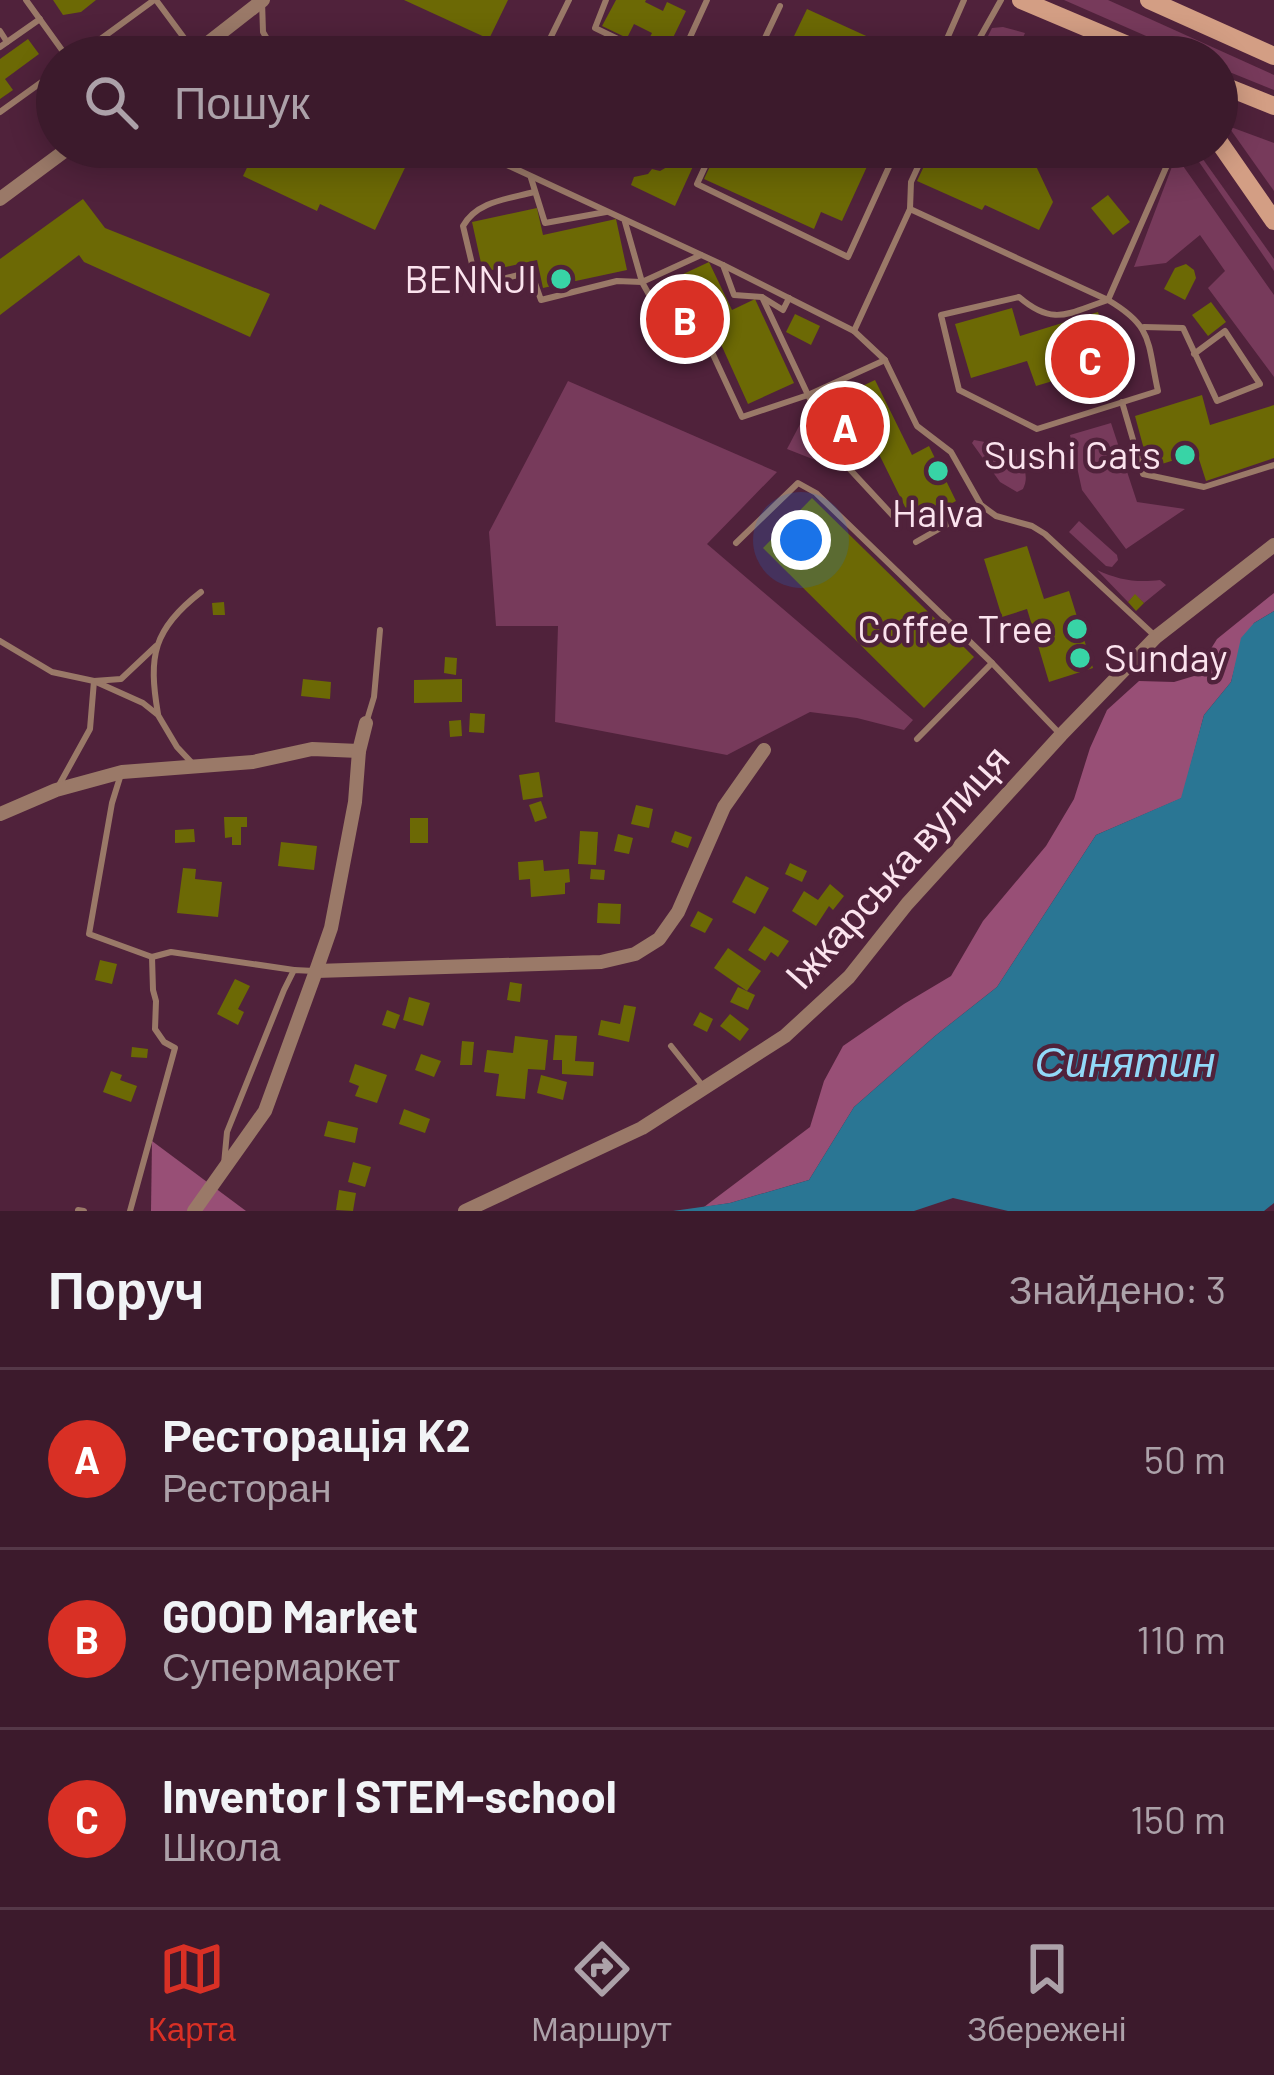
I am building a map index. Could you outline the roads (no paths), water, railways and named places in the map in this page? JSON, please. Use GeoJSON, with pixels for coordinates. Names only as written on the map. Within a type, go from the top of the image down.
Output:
{"type":"FeatureCollection","features":[{"type":"Feature","properties":{"kind":"main road"},"geometry":{"type":"LineString","coordinates":[[1021,0],[1102,36]]}},
{"type":"Feature","properties":{"kind":"main road"},"geometry":{"type":"LineString","coordinates":[[1149,0],[1227,36]]}},
{"type":"Feature","properties":{"kind":"main road"},"geometry":{"type":"LineString","coordinates":[[1238,41],[1274,52]]}},
{"type":"Feature","properties":{"kind":"main road"},"geometry":{"type":"LineString","coordinates":[[1238,91],[1274,106]]}},
{"type":"Feature","properties":{"kind":"main road"},"geometry":{"type":"LineString","coordinates":[[1237,168],[1274,221]]}},
{"type":"Feature","properties":{"kind":"street"},"geometry":{"type":"LineString","coordinates":[[218,36],[263,1]]}},
{"type":"Feature","properties":{"kind":"street"},"geometry":{"type":"LineString","coordinates":[[0,199],[42,168]]}},
{"type":"Feature","properties":{"kind":"street","name":"Іжкарська вулиця"},"geometry":{"type":"LineString","coordinates":[[466,1211],[642,1128],[785,1036],[849,977],[907,904],[1156,637],[1274,545]]}},
{"type":"Feature","properties":{"kind":"street"},"geometry":{"type":"LineString","coordinates":[[194,1211],[265,1111],[316,971],[334,912],[366,723]]}},
{"type":"Feature","properties":{"kind":"street"},"geometry":{"type":"LineString","coordinates":[[0,814],[56,790],[122,772],[253,762],[312,748],[359,751]]}},
{"type":"Feature","properties":{"kind":"street"},"geometry":{"type":"LineString","coordinates":[[316,971],[601,962],[635,954],[659,939],[678,912],[724,807],[764,751]]}},
{"type":"Feature","properties":{"kind":"lane"},"geometry":{"type":"LineString","coordinates":[[26,0],[52,36]]}},
{"type":"Feature","properties":{"kind":"lane"},"geometry":{"type":"LineString","coordinates":[[105,36],[155,0],[180,36]]}},
{"type":"Feature","properties":{"kind":"lane"},"geometry":{"type":"LineString","coordinates":[[551,36],[569,0]]}},
{"type":"Feature","properties":{"kind":"lane"},"geometry":{"type":"LineString","coordinates":[[692,36],[706,0]]}},
{"type":"Feature","properties":{"kind":"lane"},"geometry":{"type":"LineString","coordinates":[[948,36],[964,0]]}},
{"type":"Feature","properties":{"kind":"lane"},"geometry":{"type":"LineString","coordinates":[[982,36],[1001,0]]}},
{"type":"Feature","properties":{"kind":"lane"},"geometry":{"type":"LineString","coordinates":[[263,1],[265,36]]}},
{"type":"Feature","properties":{"kind":"lane"},"geometry":{"type":"LineString","coordinates":[[610,1],[595,28],[612,36]]}},
{"type":"Feature","properties":{"kind":"lane"},"geometry":{"type":"LineString","coordinates":[[766,36],[780,6]]}},
{"type":"Feature","properties":{"kind":"lane"},"geometry":{"type":"LineString","coordinates":[[0,31],[3,44],[40,19]]}},
{"type":"Feature","properties":{"kind":"lane"},"geometry":{"type":"LineString","coordinates":[[676,31],[687,36]]}},
{"type":"Feature","properties":{"kind":"lane"},"geometry":{"type":"LineString","coordinates":[[0,112],[36,86]]}},
{"type":"Feature","properties":{"kind":"lane"},"geometry":{"type":"LineString","coordinates":[[512,168],[854,331],[885,360],[917,426],[951,452],[981,505],[996,516],[1045,534],[1156,637]]}},
{"type":"Feature","properties":{"kind":"lane"},"geometry":{"type":"LineString","coordinates":[[704,168],[697,184],[848,257],[888,168]]}},
{"type":"Feature","properties":{"kind":"lane"},"geometry":{"type":"LineString","coordinates":[[854,331],[910,209],[911,182],[917,168]]}},
{"type":"Feature","properties":{"kind":"lane"},"geometry":{"type":"LineString","coordinates":[[910,209],[1108,300],[1144,327],[1159,391],[1036,429],[959,390],[940,315],[1019,297],[1038,314],[1056,316],[1108,300],[1166,168]]}},
{"type":"Feature","properties":{"kind":"lane"},"geometry":{"type":"LineString","coordinates":[[531,178],[545,224],[605,212]]}},
{"type":"Feature","properties":{"kind":"lane"},"geometry":{"type":"LineString","coordinates":[[534,192],[478,207],[470,215],[464,226],[477,285],[531,272],[541,300],[617,281],[642,282],[700,255]]}},
{"type":"Feature","properties":{"kind":"lane"},"geometry":{"type":"LineString","coordinates":[[625,222],[642,282],[677,345],[710,348],[742,417],[808,395],[885,360]]}},
{"type":"Feature","properties":{"kind":"lane"},"geometry":{"type":"LineString","coordinates":[[723,265],[734,295],[762,297],[783,310],[789,297]]}},
{"type":"Feature","properties":{"kind":"lane"},"geometry":{"type":"LineString","coordinates":[[762,297],[844,463],[895,518]]}},
{"type":"Feature","properties":{"kind":"lane"},"geometry":{"type":"LineString","coordinates":[[1144,327],[1183,328],[1194,354],[1216,401],[1260,384],[1225,331],[1194,354]]}},
{"type":"Feature","properties":{"kind":"lane"},"geometry":{"type":"LineString","coordinates":[[1122,402],[1144,474],[1204,487],[1274,465]]}},
{"type":"Feature","properties":{"kind":"lane"},"geometry":{"type":"LineString","coordinates":[[736,543],[798,483],[816,493],[1061,735]]}},
{"type":"Feature","properties":{"kind":"lane"},"geometry":{"type":"LineString","coordinates":[[916,542],[981,505]]}},
{"type":"Feature","properties":{"kind":"lane"},"geometry":{"type":"LineString","coordinates":[[94,681],[121,679],[156,646],[177,611],[202,592]]}},
{"type":"Feature","properties":{"kind":"lane"},"geometry":{"type":"LineString","coordinates":[[366,723],[374,697],[380,630]]}},
{"type":"Feature","properties":{"kind":"lane"},"geometry":{"type":"LineString","coordinates":[[0,641],[52,672],[94,681],[158,715]]}},
{"type":"Feature","properties":{"kind":"lane"},"geometry":{"type":"LineString","coordinates":[[156,646],[152,678],[158,715],[195,766]]}},
{"type":"Feature","properties":{"kind":"lane"},"geometry":{"type":"LineString","coordinates":[[917,739],[992,663]]}},
{"type":"Feature","properties":{"kind":"lane"},"geometry":{"type":"LineString","coordinates":[[56,790],[90,729],[94,681]]}},
{"type":"Feature","properties":{"kind":"lane"},"geometry":{"type":"LineString","coordinates":[[122,772],[88,934],[152,957],[171,952],[316,971]]}},
{"type":"Feature","properties":{"kind":"lane"},"geometry":{"type":"LineString","coordinates":[[130,1211],[175,1048],[155,1029],[152,957]]}},
{"type":"Feature","properties":{"kind":"lane"},"geometry":{"type":"LineString","coordinates":[[223,1167],[227,1132],[294,970]]}},
{"type":"Feature","properties":{"kind":"lane"},"geometry":{"type":"LineString","coordinates":[[671,1046],[704,1088]]}},
{"type":"Feature","properties":{"kind":"water","name":"Синятин"},"geometry":{"type":"Polygon","coordinates":[[[1274,611],[1274,1203],[1264,1211],[1008,1211],[953,1198],[914,1211],[673,1211],[730,1203],[809,1180],[854,1107],[997,987],[1096,835],[1181,798],[1204,715],[1231,682],[1241,638],[1274,611]]]}},
{"type":"Feature","properties":{"kind":"place","name":"BENNJI"},"geometry":{"type":"Point","coordinates":[561,279]}},
{"type":"Feature","properties":{"kind":"place","name":"GOOD Market"},"geometry":{"type":"Point","coordinates":[685,319]}},
{"type":"Feature","properties":{"kind":"place","name":"Inventor | STEM-school"},"geometry":{"type":"Point","coordinates":[1090,359]}},
{"type":"Feature","properties":{"kind":"place","name":"Ресторація K2"},"geometry":{"type":"Point","coordinates":[845,426]}},
{"type":"Feature","properties":{"kind":"place","name":"Sushi Cats"},"geometry":{"type":"Point","coordinates":[1185,455]}},
{"type":"Feature","properties":{"kind":"place","name":"Halva"},"geometry":{"type":"Point","coordinates":[938,471]}},
{"type":"Feature","properties":{"kind":"place","name":"Coffee Tree"},"geometry":{"type":"Point","coordinates":[1077,629]}},
{"type":"Feature","properties":{"kind":"place","name":"Sunday"},"geometry":{"type":"Point","coordinates":[1080,658]}}]}
